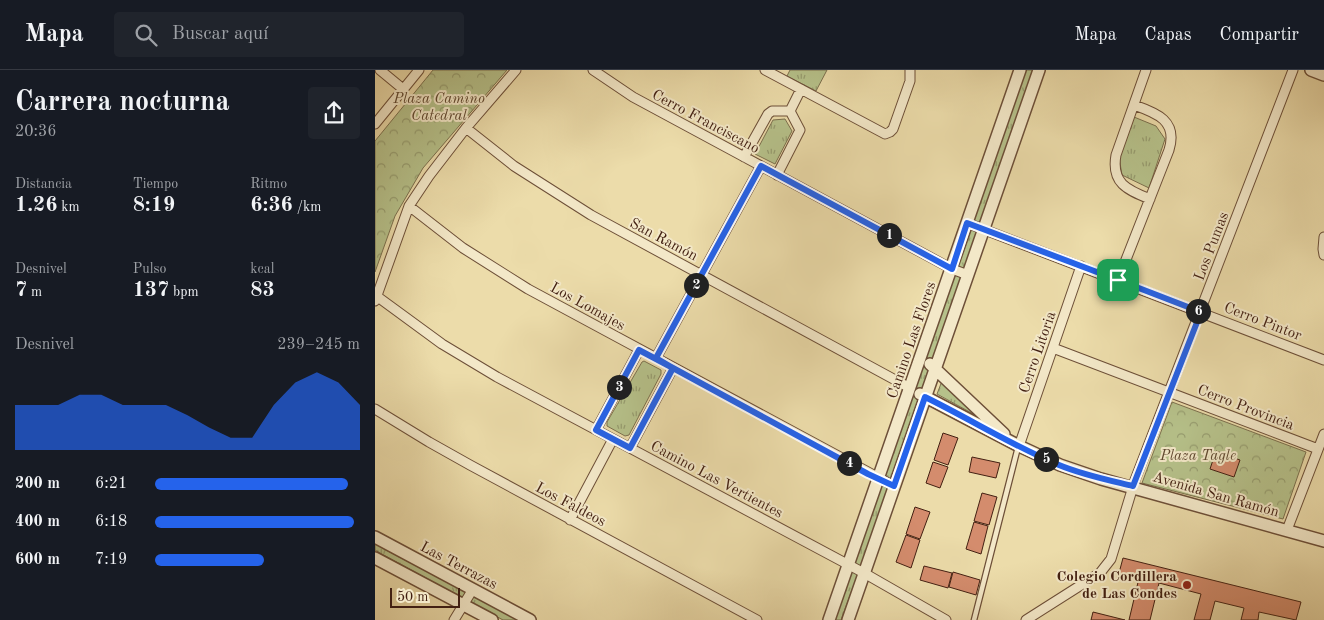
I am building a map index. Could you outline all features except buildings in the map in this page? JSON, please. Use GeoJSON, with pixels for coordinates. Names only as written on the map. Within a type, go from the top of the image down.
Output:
{"type":"FeatureCollection","features":[{"type":"Feature","properties":{"kind":"street"},"geometry":{"type":"LineString","coordinates":[[380,70],[403,89]]}},
{"type":"Feature","properties":{"kind":"street"},"geometry":{"type":"LineString","coordinates":[[375,124],[419,70]]}},
{"type":"Feature","properties":{"kind":"street"},"geometry":{"type":"LineString","coordinates":[[376,298],[409,206],[429,176],[466,128],[516,70]]}},
{"type":"Feature","properties":{"kind":"street","name":"Cerro Franciscano"},"geometry":{"type":"LineString","coordinates":[[593,70],[633,97],[952,269],[968,275]]}},
{"type":"Feature","properties":{"kind":"street"},"geometry":{"type":"LineString","coordinates":[[765,70],[888,134],[893,129],[910,81],[911,70]]}},
{"type":"Feature","properties":{"kind":"street","name":"Camino Las Flores"},"geometry":{"type":"LineString","coordinates":[[829,620],[1020,70]]}},
{"type":"Feature","properties":{"kind":"street"},"geometry":{"type":"LineString","coordinates":[[848,620],[1039,70]]}},
{"type":"Feature","properties":{"kind":"street"},"geometry":{"type":"LineString","coordinates":[[1147,70],[1116,155],[1115,168],[1118,178],[1125,187],[1149,198]]}},
{"type":"Feature","properties":{"kind":"street","name":"Los Pumas"},"geometry":{"type":"LineString","coordinates":[[1026,620],[1038,617],[1095,576],[1107,565],[1114,551],[1133,486],[1293,70]]}},
{"type":"Feature","properties":{"kind":"street"},"geometry":{"type":"LineString","coordinates":[[1311,70],[1324,75]]}},
{"type":"Feature","properties":{"kind":"street"},"geometry":{"type":"LineString","coordinates":[[790,111],[801,89]]}},
{"type":"Feature","properties":{"kind":"street"},"geometry":{"type":"LineString","coordinates":[[1118,280],[1169,150],[1171,135],[1167,124],[1159,115],[1134,105]]}},
{"type":"Feature","properties":{"kind":"street"},"geometry":{"type":"LineString","coordinates":[[744,157],[768,114],[772,111],[790,111]]}},
{"type":"Feature","properties":{"kind":"street"},"geometry":{"type":"LineString","coordinates":[[777,175],[800,130],[790,111]]}},
{"type":"Feature","properties":{"kind":"street","name":"San Ramón"},"geometry":{"type":"LineString","coordinates":[[466,128],[514,166],[562,198],[910,388]]}},
{"type":"Feature","properties":{"kind":"street"},"geometry":{"type":"LineString","coordinates":[[656,358],[761,166]]}},
{"type":"Feature","properties":{"kind":"street","name":"Los Lomajes"},"geometry":{"type":"LineString","coordinates":[[409,206],[463,248],[529,289],[894,486]]}},
{"type":"Feature","properties":{"kind":"street","name":"Cerro Pintor"},"geometry":{"type":"LineString","coordinates":[[967,223],[1324,360]]}},
{"type":"Feature","properties":{"kind":"street"},"geometry":{"type":"LineString","coordinates":[[1324,237],[1324,256]]}},
{"type":"Feature","properties":{"kind":"street","name":"Cerro Litoria"},"geometry":{"type":"LineString","coordinates":[[1015,444],[1053,348],[1081,266]]}},
{"type":"Feature","properties":{"kind":"street","name":"Camino Las Vertientes"},"geometry":{"type":"LineString","coordinates":[[376,298],[470,361],[864,573],[944,620]]}},
{"type":"Feature","properties":{"kind":"street","name":"Cerro Provincia"},"geometry":{"type":"LineString","coordinates":[[1053,348],[1318,449]]}},
{"type":"Feature","properties":{"kind":"street"},"geometry":{"type":"LineString","coordinates":[[596,430],[639,350]]}},
{"type":"Feature","properties":{"kind":"street"},"geometry":{"type":"LineString","coordinates":[[921,357],[1015,444]]}},
{"type":"Feature","properties":{"kind":"street"},"geometry":{"type":"LineString","coordinates":[[630,448],[673,368]]}},
{"type":"Feature","properties":{"kind":"street","name":"Avenida San Ramón"},"geometry":{"type":"LineString","coordinates":[[910,388],[1060,466],[1324,541]]}},
{"type":"Feature","properties":{"kind":"street","name":"Los Faldeos"},"geometry":{"type":"LineString","coordinates":[[375,409],[429,442],[570,520],[757,620]]}},
{"type":"Feature","properties":{"kind":"street"},"geometry":{"type":"LineString","coordinates":[[1287,530],[1324,434]]}},
{"type":"Feature","properties":{"kind":"street"},"geometry":{"type":"LineString","coordinates":[[570,520],[613,439]]}},
{"type":"Feature","properties":{"kind":"street","name":"Las Terrazas"},"geometry":{"type":"LineString","coordinates":[[375,538],[530,620]]}},
{"type":"Feature","properties":{"kind":"street"},"geometry":{"type":"LineString","coordinates":[[375,558],[492,620]]}},
{"type":"Feature","properties":{"kind":"street"},"geometry":{"type":"LineString","coordinates":[[454,620],[473,589]]}},
{"type":"Feature","properties":{"kind":"lane"},"geometry":{"type":"LineString","coordinates":[[974,620],[1015,444]]}},
{"type":"Feature","properties":{"kind":"green space","name":"Plaza Camino Catedral"},"geometry":{"type":"Polygon","coordinates":[[[433,70],[507,70],[423,168],[395,216],[375,272],[375,141],[433,70]]]}},
{"type":"Feature","properties":{"kind":"green space"},"geometry":{"type":"Polygon","coordinates":[[[790,70],[827,70],[816,91],[787,76],[790,70]]]}},
{"type":"Feature","properties":{"kind":"green space"},"geometry":{"type":"Polygon","coordinates":[[[1026,70],[1033,70],[926,388],[841,620],[834,620],[1026,70]]]}},
{"type":"Feature","properties":{"kind":"green space"},"geometry":{"type":"Polygon","coordinates":[[[1134,117],[1156,126],[1165,139],[1149,188],[1122,175],[1119,157],[1134,117]]]}},
{"type":"Feature","properties":{"kind":"green space"},"geometry":{"type":"Polygon","coordinates":[[[785,119],[792,131],[775,164],[755,154],[773,120],[785,119]]]}},
{"type":"Feature","properties":{"kind":"green space"},"geometry":{"type":"Polygon","coordinates":[[[644,361],[661,370],[661,374],[629,435],[625,436],[607,426],[607,422],[644,361]]]}},
{"type":"Feature","properties":{"kind":"green space"},"geometry":{"type":"Polygon","coordinates":[[[942,381],[977,416],[937,394],[942,381]]]}},
{"type":"Feature","properties":{"kind":"green space","name":"Plaza Tagle"},"geometry":{"type":"Polygon","coordinates":[[[1172,402],[1306,452],[1283,519],[1142,483],[1172,402]]]}},
{"type":"Feature","properties":{"kind":"green space"},"geometry":{"type":"Polygon","coordinates":[[[375,543],[519,620],[503,620],[375,550],[375,543]]]}},
{"type":"Feature","properties":{"kind":"place","name":"Colegio Cordillera de Las Condes"},"geometry":{"type":"Point","coordinates":[1187,585]}},
{"type":"Feature","properties":{"kind":"route"},"geometry":{"type":"LineString","coordinates":[[1118,280],[967,223],[952,269],[761,166],[656,358],[673,368],[630,448],[596,430],[639,350],[656,358],[868,474],[894,486],[925,397],[1060,466],[1101,479],[1133,486],[1201,312],[1118,280]]}}]}
